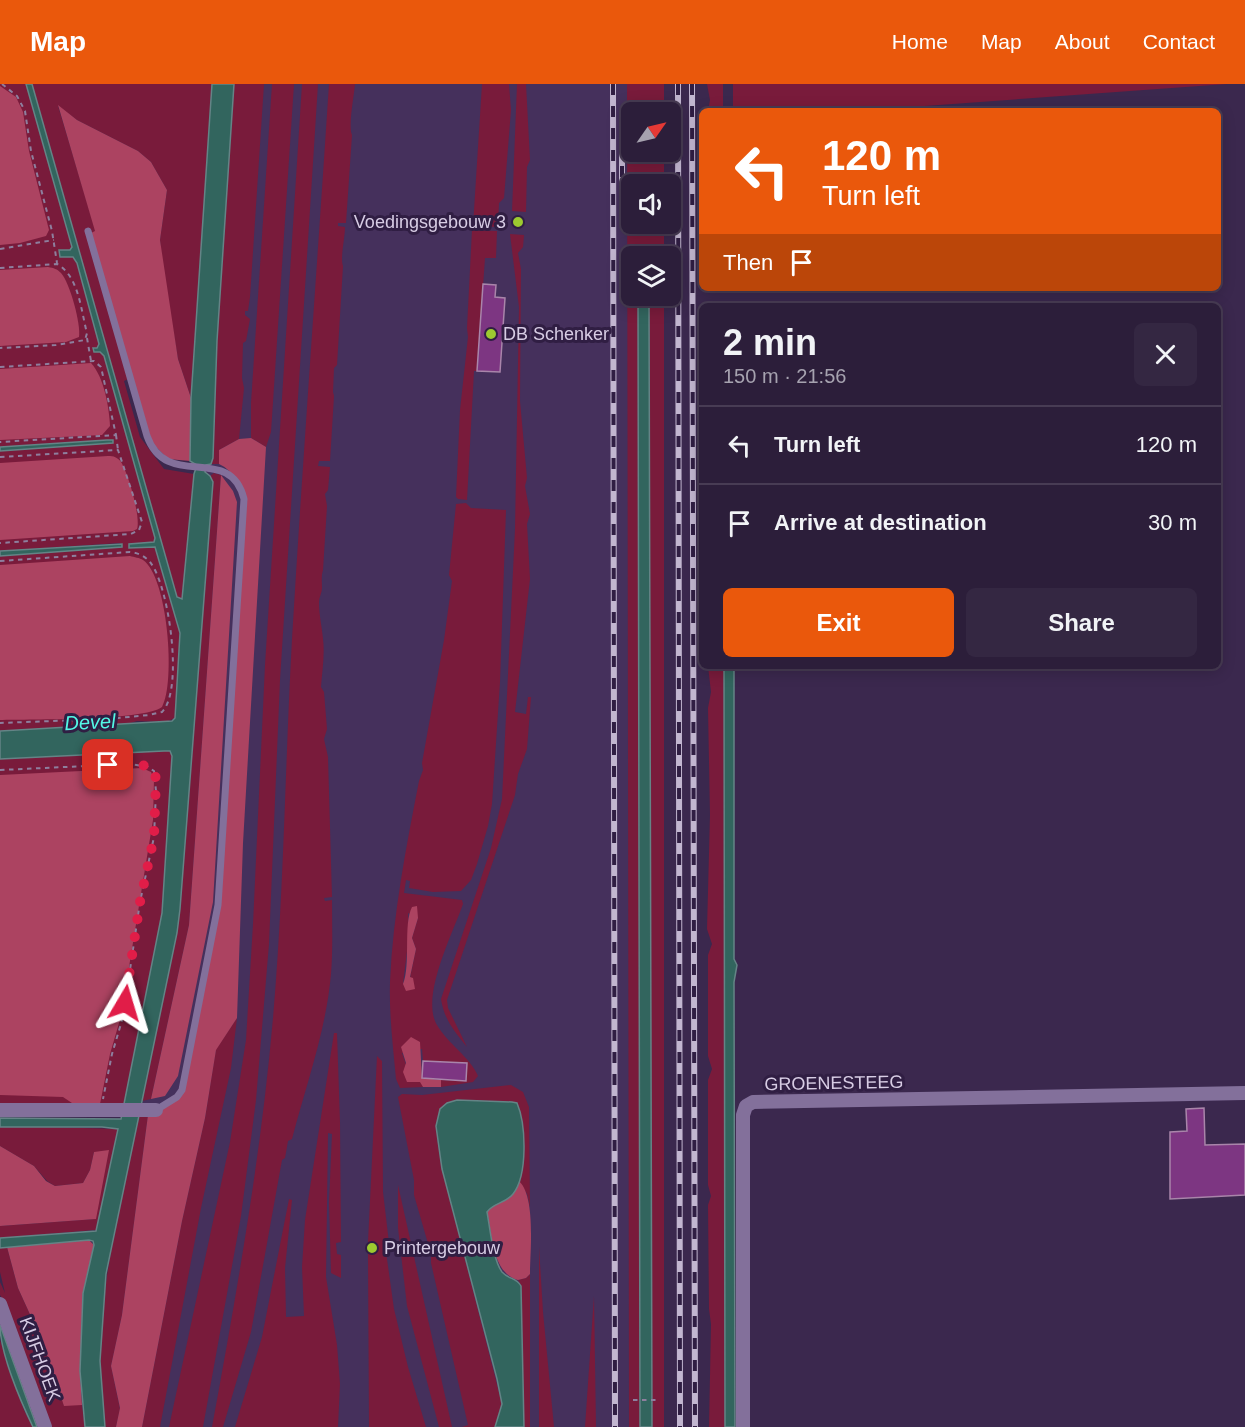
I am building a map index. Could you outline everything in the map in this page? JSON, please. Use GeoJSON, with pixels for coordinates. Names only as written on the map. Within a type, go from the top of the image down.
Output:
{"type":"FeatureCollection","features":[{"type":"Feature","properties":{"kind":"street","name":"GROENESTEEG"},"geometry":{"type":"LineString","coordinates":[[743,1427],[743,1115],[746,1106],[753,1102],[1245,1093]]}},
{"type":"Feature","properties":{"kind":"street"},"geometry":{"type":"LineString","coordinates":[[0,1110],[150,1110]]}},
{"type":"Feature","properties":{"kind":"street","name":"KIJFHOEK"},"geometry":{"type":"LineString","coordinates":[[0,1304],[45,1427]]}},
{"type":"Feature","properties":{"kind":"lane"},"geometry":{"type":"LineString","coordinates":[[88,231],[149,444],[158,457],[167,463],[219,470],[234,479],[244,498],[218,904],[182,1090],[177,1097],[150,1110]]}},
{"type":"Feature","properties":{"kind":"path"},"geometry":{"type":"LineString","coordinates":[[2,84],[17,96],[25,111],[31,151],[54,240],[57,264]]}},
{"type":"Feature","properties":{"kind":"path"},"geometry":{"type":"LineString","coordinates":[[0,249],[54,240]]}},
{"type":"Feature","properties":{"kind":"path"},"geometry":{"type":"LineString","coordinates":[[0,268],[57,264],[72,275],[87,333],[91,361]]}},
{"type":"Feature","properties":{"kind":"path"},"geometry":{"type":"LineString","coordinates":[[0,348],[63,344],[87,338]]}},
{"type":"Feature","properties":{"kind":"path"},"geometry":{"type":"LineString","coordinates":[[0,367],[91,361],[101,367],[118,450],[142,516],[140,530],[131,534],[0,543]]}},
{"type":"Feature","properties":{"kind":"path"},"geometry":{"type":"LineString","coordinates":[[0,442],[116,435]]}},
{"type":"Feature","properties":{"kind":"path"},"geometry":{"type":"LineString","coordinates":[[0,457],[118,450]]}},
{"type":"Feature","properties":{"kind":"path"},"geometry":{"type":"LineString","coordinates":[[0,561],[130,552],[143,556],[155,568],[159,579],[173,643],[169,700],[162,712],[108,718],[0,723]]}},
{"type":"Feature","properties":{"kind":"path"},"geometry":{"type":"LineString","coordinates":[[0,770],[130,764],[148,766],[154,771],[156,791],[154,837],[140,902],[123,1017],[112,1054],[101,1110]]}},
{"type":"Feature","properties":{"kind":"path"},"geometry":{"type":"LineString","coordinates":[[633,1400],[658,1400]]}},
{"type":"Feature","properties":{"kind":"shaded area"},"geometry":{"type":"Polygon","coordinates":[[[0,84],[26,84],[72,247],[70,250],[65,250],[60,257],[73,257],[77,263],[99,344],[94,352],[100,352],[104,356],[155,538],[155,542],[129,547],[155,547],[180,633],[175,718],[166,722],[137,721],[127,724],[0,731],[0,556],[122,547],[120,543],[0,551],[0,84]]]}},
{"type":"Feature","properties":{"kind":"shaded area"},"geometry":{"type":"Polygon","coordinates":[[[26,84],[32,84],[177,597],[182,599],[194,474],[197,465],[190,461],[191,398],[212,84],[234,84],[217,341],[213,458],[211,464],[206,465],[205,472],[213,482],[180,909],[177,933],[106,1274],[100,1361],[105,1427],[85,1427],[80,1371],[83,1293],[93,1241],[0,1248],[0,1238],[96,1231],[118,1129],[0,1127],[0,1118],[121,1119],[162,913],[172,756],[170,751],[164,751],[0,759],[0,731],[172,721],[175,718],[180,633],[155,547],[129,548],[129,544],[154,542],[155,538],[104,356],[100,352],[94,352],[93,348],[97,348],[99,344],[77,263],[73,257],[60,257],[59,250],[70,250],[72,247],[26,84]]]}},
{"type":"Feature","properties":{"kind":"shaded area"},"geometry":{"type":"Polygon","coordinates":[[[32,84],[212,84],[191,398],[178,359],[163,271],[160,240],[167,190],[151,162],[138,151],[77,120],[58,106],[96,232],[91,233],[128,379],[124,381],[140,437],[164,469],[194,474],[182,600],[177,598],[32,84]]]}},
{"type":"Feature","properties":{"kind":"shaded area"},"geometry":{"type":"Polygon","coordinates":[[[224,84],[644,84],[636,102],[621,102],[621,162],[632,162],[632,174],[621,174],[621,234],[632,234],[632,246],[621,246],[621,306],[632,306],[651,1427],[101,1427],[93,1377],[168,923],[224,84]]]}},
{"type":"Feature","properties":{"kind":"shaded area"},"geometry":{"type":"Polygon","coordinates":[[[234,84],[264,84],[250,297],[248,311],[245,311],[245,315],[250,319],[246,341],[243,343],[244,388],[239,439],[219,450],[219,464],[211,464],[213,458],[217,341],[234,84]]]}},
{"type":"Feature","properties":{"kind":"shaded area"},"geometry":{"type":"Polygon","coordinates":[[[272,84],[294,84],[271,432],[266,447],[251,438],[251,403],[272,84]]]}},
{"type":"Feature","properties":{"kind":"shaded area"},"geometry":{"type":"Polygon","coordinates":[[[302,84],[318,84],[280,680],[269,944],[256,1100],[241,1216],[203,1427],[169,1427],[230,1142],[246,1040],[265,665],[302,84]]]}},
{"type":"Feature","properties":{"kind":"shaded area"},"geometry":{"type":"Polygon","coordinates":[[[329,84],[355,84],[346,223],[338,223],[338,226],[345,227],[337,365],[334,368],[330,461],[319,461],[318,466],[330,467],[328,490],[325,494],[327,506],[319,612],[324,645],[321,687],[324,692],[327,729],[324,739],[328,757],[332,897],[324,898],[325,901],[332,900],[331,974],[325,1016],[315,1058],[292,1139],[288,1141],[285,1158],[282,1160],[251,1332],[223,1427],[212,1427],[255,1172],[273,1018],[280,923],[292,639],[329,84]]]}},
{"type":"Feature","properties":{"kind":"shaded area"},"geometry":{"type":"Polygon","coordinates":[[[482,84],[509,84],[511,110],[504,198],[499,203],[498,227],[473,226],[482,84]]]}},
{"type":"Feature","properties":{"kind":"shaded area"},"geometry":{"type":"Polygon","coordinates":[[[517,84],[526,84],[530,160],[527,167],[526,212],[512,211],[517,84]]]}},
{"type":"Feature","properties":{"kind":"shaded area"},"geometry":{"type":"Polygon","coordinates":[[[627,84],[664,84],[664,102],[627,102],[627,84]]]}},
{"type":"Feature","properties":{"kind":"shaded area"},"geometry":{"type":"Polygon","coordinates":[[[707,84],[723,84],[723,108],[709,108],[710,100],[707,84]]]}},
{"type":"Feature","properties":{"kind":"shaded area"},"geometry":{"type":"Polygon","coordinates":[[[733,84],[1227,84],[897,108],[733,108],[733,84]]]}},
{"type":"Feature","properties":{"kind":"shaded area"},"geometry":{"type":"Polygon","coordinates":[[[0,86],[16,97],[23,112],[29,151],[49,230],[46,236],[20,243],[0,245],[0,86]]]}},
{"type":"Feature","properties":{"kind":"shaded area"},"geometry":{"type":"Polygon","coordinates":[[[58,105],[77,120],[138,151],[151,162],[167,190],[160,240],[178,359],[191,398],[190,461],[168,459],[152,443],[91,233],[95,231],[58,105]]]}},
{"type":"Feature","properties":{"kind":"shaded area"},"geometry":{"type":"Polygon","coordinates":[[[627,162],[664,162],[664,174],[627,174],[627,162]]]}},
{"type":"Feature","properties":{"kind":"shaded area"},"geometry":{"type":"Polygon","coordinates":[[[472,230],[497,231],[496,258],[485,258],[477,371],[474,371],[467,500],[456,497],[460,410],[468,337],[472,230]]]}},
{"type":"Feature","properties":{"kind":"shaded area"},"geometry":{"type":"Polygon","coordinates":[[[510,234],[524,235],[523,247],[518,253],[521,269],[520,401],[527,478],[525,486],[530,514],[527,524],[530,579],[515,712],[526,714],[528,697],[531,697],[527,749],[518,774],[515,795],[447,1000],[448,1008],[467,1047],[447,1019],[441,999],[491,848],[502,799],[515,529],[519,307],[510,234]]]}},
{"type":"Feature","properties":{"kind":"shaded area"},"geometry":{"type":"Polygon","coordinates":[[[627,234],[664,234],[664,246],[627,246],[627,234]]]}},
{"type":"Feature","properties":{"kind":"shaded area"},"geometry":{"type":"Polygon","coordinates":[[[48,267],[60,272],[68,285],[77,314],[79,337],[66,342],[0,346],[0,270],[48,267]]]}},
{"type":"Feature","properties":{"kind":"shaded area"},"geometry":{"type":"Polygon","coordinates":[[[627,306],[664,306],[664,1427],[629,1427],[627,306]]]}},
{"type":"Feature","properties":{"kind":"shaded area"},"geometry":{"type":"Polygon","coordinates":[[[638,306],[649,306],[652,1427],[640,1427],[638,306]]]}},
{"type":"Feature","properties":{"kind":"shaded area"},"geometry":{"type":"Polygon","coordinates":[[[91,363],[102,384],[108,410],[110,426],[102,435],[0,440],[0,369],[91,363]]]}},
{"type":"Feature","properties":{"kind":"shaded area"},"geometry":{"type":"Polygon","coordinates":[[[251,438],[266,447],[243,843],[237,1018],[216,1050],[205,1118],[182,1221],[142,1427],[116,1427],[120,1408],[111,1366],[122,1315],[148,1115],[179,1097],[221,898],[246,504],[233,476],[219,464],[219,450],[239,439],[251,438]]]}},
{"type":"Feature","properties":{"kind":"shaded area"},"geometry":{"type":"Polygon","coordinates":[[[113,440],[113,443],[0,451],[0,447],[113,440]]]}},
{"type":"Feature","properties":{"kind":"shaded area"},"geometry":{"type":"Polygon","coordinates":[[[108,456],[120,460],[127,475],[136,505],[137,529],[0,540],[0,463],[108,456]]]}},
{"type":"Feature","properties":{"kind":"shaded area"},"geometry":{"type":"Polygon","coordinates":[[[214,473],[221,475],[189,925],[151,1099],[142,1101],[180,909],[213,482],[210,476],[214,473]]]}},
{"type":"Feature","properties":{"kind":"shaded area"},"geometry":{"type":"Polygon","coordinates":[[[221,475],[233,491],[237,502],[213,902],[178,1076],[165,1096],[151,1099],[189,925],[221,475]]]}},
{"type":"Feature","properties":{"kind":"shaded area"},"geometry":{"type":"Polygon","coordinates":[[[466,503],[471,508],[506,510],[500,682],[492,804],[477,864],[471,880],[461,891],[433,892],[409,888],[410,881],[406,880],[404,893],[462,900],[463,904],[435,982],[432,998],[433,1013],[441,1032],[470,1063],[478,1076],[473,1082],[441,1087],[441,1080],[466,1081],[467,1064],[423,1061],[422,1049],[402,1053],[412,1082],[421,1082],[423,1087],[400,1088],[396,1079],[390,1006],[394,931],[405,856],[423,770],[422,763],[444,640],[452,581],[449,575],[456,504],[466,503]],[[408,913],[409,935],[403,984],[410,978],[416,949],[412,938],[418,918],[408,913]]]}},
{"type":"Feature","properties":{"kind":"shaded area"},"geometry":{"type":"Polygon","coordinates":[[[122,544],[122,547],[0,556],[0,551],[122,544]]]}},
{"type":"Feature","properties":{"kind":"shaded area"},"geometry":{"type":"Polygon","coordinates":[[[130,556],[143,560],[152,570],[164,608],[169,654],[166,694],[162,707],[151,712],[110,717],[0,720],[0,565],[130,556]]]}},
{"type":"Feature","properties":{"kind":"shaded area"},"geometry":{"type":"Polygon","coordinates":[[[708,669],[724,669],[725,1427],[709,1427],[711,1324],[708,1205],[711,1196],[708,1185],[708,1080],[712,1069],[708,1056],[708,955],[712,944],[707,929],[710,815],[708,708],[711,692],[708,669]]]}},
{"type":"Feature","properties":{"kind":"shaded area"},"geometry":{"type":"Polygon","coordinates":[[[724,669],[734,669],[734,959],[737,965],[734,982],[735,1427],[725,1427],[724,669]]]}},
{"type":"Feature","properties":{"kind":"shaded area"},"geometry":{"type":"Polygon","coordinates":[[[170,751],[172,756],[162,913],[124,1106],[0,1107],[0,759],[170,751]]]}},
{"type":"Feature","properties":{"kind":"shaded area"},"geometry":{"type":"Polygon","coordinates":[[[142,768],[151,772],[154,779],[153,820],[121,1016],[110,1054],[100,1104],[72,1103],[63,1097],[0,1095],[0,775],[142,768]]]}},
{"type":"Feature","properties":{"kind":"shaded area"},"geometry":{"type":"Polygon","coordinates":[[[417,906],[418,918],[412,938],[416,949],[410,977],[413,978],[415,989],[406,991],[403,984],[407,966],[409,914],[412,907],[417,906]]]}},
{"type":"Feature","properties":{"kind":"shaded area"},"geometry":{"type":"Polygon","coordinates":[[[237,1018],[231,1068],[201,1208],[160,1427],[142,1427],[182,1221],[205,1118],[216,1049],[237,1018]]]}},
{"type":"Feature","properties":{"kind":"shaded area"},"geometry":{"type":"Polygon","coordinates":[[[334,1033],[337,1033],[340,1122],[341,1242],[336,1243],[337,1254],[341,1255],[341,1278],[331,1273],[329,1202],[332,1134],[328,1133],[326,1277],[337,1345],[340,1384],[338,1427],[235,1427],[262,1337],[289,1199],[292,1200],[285,1268],[286,1317],[304,1316],[302,1267],[305,1220],[334,1033]]]}},
{"type":"Feature","properties":{"kind":"shaded area"},"geometry":{"type":"Polygon","coordinates":[[[411,1037],[420,1042],[422,1078],[441,1080],[441,1087],[423,1087],[420,1082],[407,1082],[403,1072],[406,1063],[401,1047],[411,1037]]]}},
{"type":"Feature","properties":{"kind":"shaded area"},"geometry":{"type":"Polygon","coordinates":[[[377,1056],[382,1061],[383,1192],[389,1243],[386,1252],[394,1309],[426,1427],[369,1427],[368,1254],[372,1254],[372,1243],[368,1242],[377,1056]]]}},
{"type":"Feature","properties":{"kind":"shaded area"},"geometry":{"type":"Polygon","coordinates":[[[511,1085],[523,1092],[529,1107],[530,1207],[527,1194],[519,1181],[524,1145],[517,1103],[496,1102],[437,1138],[442,1169],[502,1404],[495,1427],[462,1427],[468,1425],[431,1263],[431,1254],[414,1195],[414,1180],[398,1097],[402,1094],[422,1095],[511,1085]]]}},
{"type":"Feature","properties":{"kind":"shaded area"},"geometry":{"type":"Polygon","coordinates":[[[457,1100],[512,1102],[517,1103],[520,1112],[524,1149],[518,1185],[510,1197],[487,1212],[499,1267],[504,1274],[521,1286],[524,1427],[495,1427],[502,1404],[497,1379],[442,1169],[436,1126],[440,1109],[447,1103],[457,1100]]]}},
{"type":"Feature","properties":{"kind":"shaded area"},"geometry":{"type":"Polygon","coordinates":[[[148,1115],[122,1315],[111,1366],[120,1409],[116,1427],[105,1427],[100,1349],[108,1271],[139,1117],[148,1115]]]}},
{"type":"Feature","properties":{"kind":"shaded area"},"geometry":{"type":"Polygon","coordinates":[[[0,1127],[118,1129],[96,1232],[95,1230],[0,1238],[0,1226],[95,1219],[94,1152],[90,1170],[83,1183],[55,1186],[47,1181],[34,1166],[0,1146],[0,1127]]]}},
{"type":"Feature","properties":{"kind":"shaded area"},"geometry":{"type":"Polygon","coordinates":[[[0,1146],[34,1166],[46,1181],[55,1186],[83,1183],[90,1170],[94,1152],[109,1150],[96,1219],[0,1226],[0,1146]]]}},
{"type":"Feature","properties":{"kind":"shaded area"},"geometry":{"type":"Polygon","coordinates":[[[519,1181],[528,1199],[531,1239],[530,1274],[518,1280],[509,1276],[498,1261],[487,1212],[507,1197],[519,1181]]]}},
{"type":"Feature","properties":{"kind":"shaded area"},"geometry":{"type":"Polygon","coordinates":[[[398,1185],[452,1427],[439,1427],[407,1306],[398,1228],[398,1185]]]}},
{"type":"Feature","properties":{"kind":"shaded area"},"geometry":{"type":"Polygon","coordinates":[[[89,1240],[94,1245],[83,1293],[80,1371],[82,1405],[64,1406],[43,1343],[18,1288],[7,1247],[89,1240]]]}},
{"type":"Feature","properties":{"kind":"shaded area"},"geometry":{"type":"Polygon","coordinates":[[[7,1247],[18,1288],[43,1343],[64,1405],[82,1405],[85,1427],[49,1427],[0,1295],[0,1282],[5,1293],[0,1272],[0,1248],[7,1247]]]}},
{"type":"Feature","properties":{"kind":"shaded area"},"geometry":{"type":"Polygon","coordinates":[[[539,1247],[543,1312],[554,1427],[539,1427],[539,1247]]]}},
{"type":"Feature","properties":{"kind":"shaded area"},"geometry":{"type":"Polygon","coordinates":[[[530,1274],[530,1427],[524,1427],[521,1286],[518,1280],[530,1274]]]}},
{"type":"Feature","properties":{"kind":"shaded area"},"geometry":{"type":"Polygon","coordinates":[[[594,1296],[596,1427],[585,1427],[594,1296]]]}},
{"type":"Feature","properties":{"kind":"shaded area"},"geometry":{"type":"Polygon","coordinates":[[[0,1325],[37,1427],[33,1427],[22,1404],[3,1349],[0,1325]]]}},
{"type":"Feature","properties":{"kind":"shaded area"},"geometry":{"type":"Polygon","coordinates":[[[0,1340],[24,1410],[33,1427],[0,1427],[0,1340]]]}},
{"type":"Feature","properties":{"kind":"building","name":"DB Schenker"},"geometry":{"type":"Polygon","coordinates":[[[483,284],[496,285],[495,297],[505,298],[500,372],[477,371],[483,284]]]}},
{"type":"Feature","properties":{"kind":"building"},"geometry":{"type":"Polygon","coordinates":[[[423,1061],[467,1063],[466,1081],[422,1078],[423,1061]]]}},
{"type":"Feature","properties":{"kind":"building"},"geometry":{"type":"Polygon","coordinates":[[[1204,1108],[1205,1145],[1245,1144],[1245,1195],[1170,1199],[1170,1132],[1187,1131],[1186,1109],[1204,1108]]]}},
{"type":"Feature","properties":{"kind":"railway"},"geometry":{"type":"LineString","coordinates":[[613,84],[615,1427]]}},
{"type":"Feature","properties":{"kind":"railway"},"geometry":{"type":"LineString","coordinates":[[678,84],[680,1427]]}},
{"type":"Feature","properties":{"kind":"railway"},"geometry":{"type":"LineString","coordinates":[[692,84],[695,1427]]}},
{"type":"Feature","properties":{"kind":"railway"},"geometry":{"type":"LineString","coordinates":[[622,162],[622,174]]}},
{"type":"Feature","properties":{"kind":"place","name":"Voedingsgebouw 3"},"geometry":{"type":"Point","coordinates":[518,222]}},
{"type":"Feature","properties":{"kind":"place","name":"DB Schenker"},"geometry":{"type":"Point","coordinates":[491,334]}},
{"type":"Feature","properties":{"kind":"place","name":"Printergebouw"},"geometry":{"type":"Point","coordinates":[372,1248]}},
{"type":"Feature","properties":{"kind":"route"},"geometry":{"type":"LineString","coordinates":[[108,765],[141,764],[148,766],[154,771],[156,779],[152,852],[140,902],[138,928],[125,1003]]}},
{"type":"Feature","properties":{"kind":"water label","name":"Devel"},"geometry":{"type":"Point","coordinates":[90,722]}}]}
